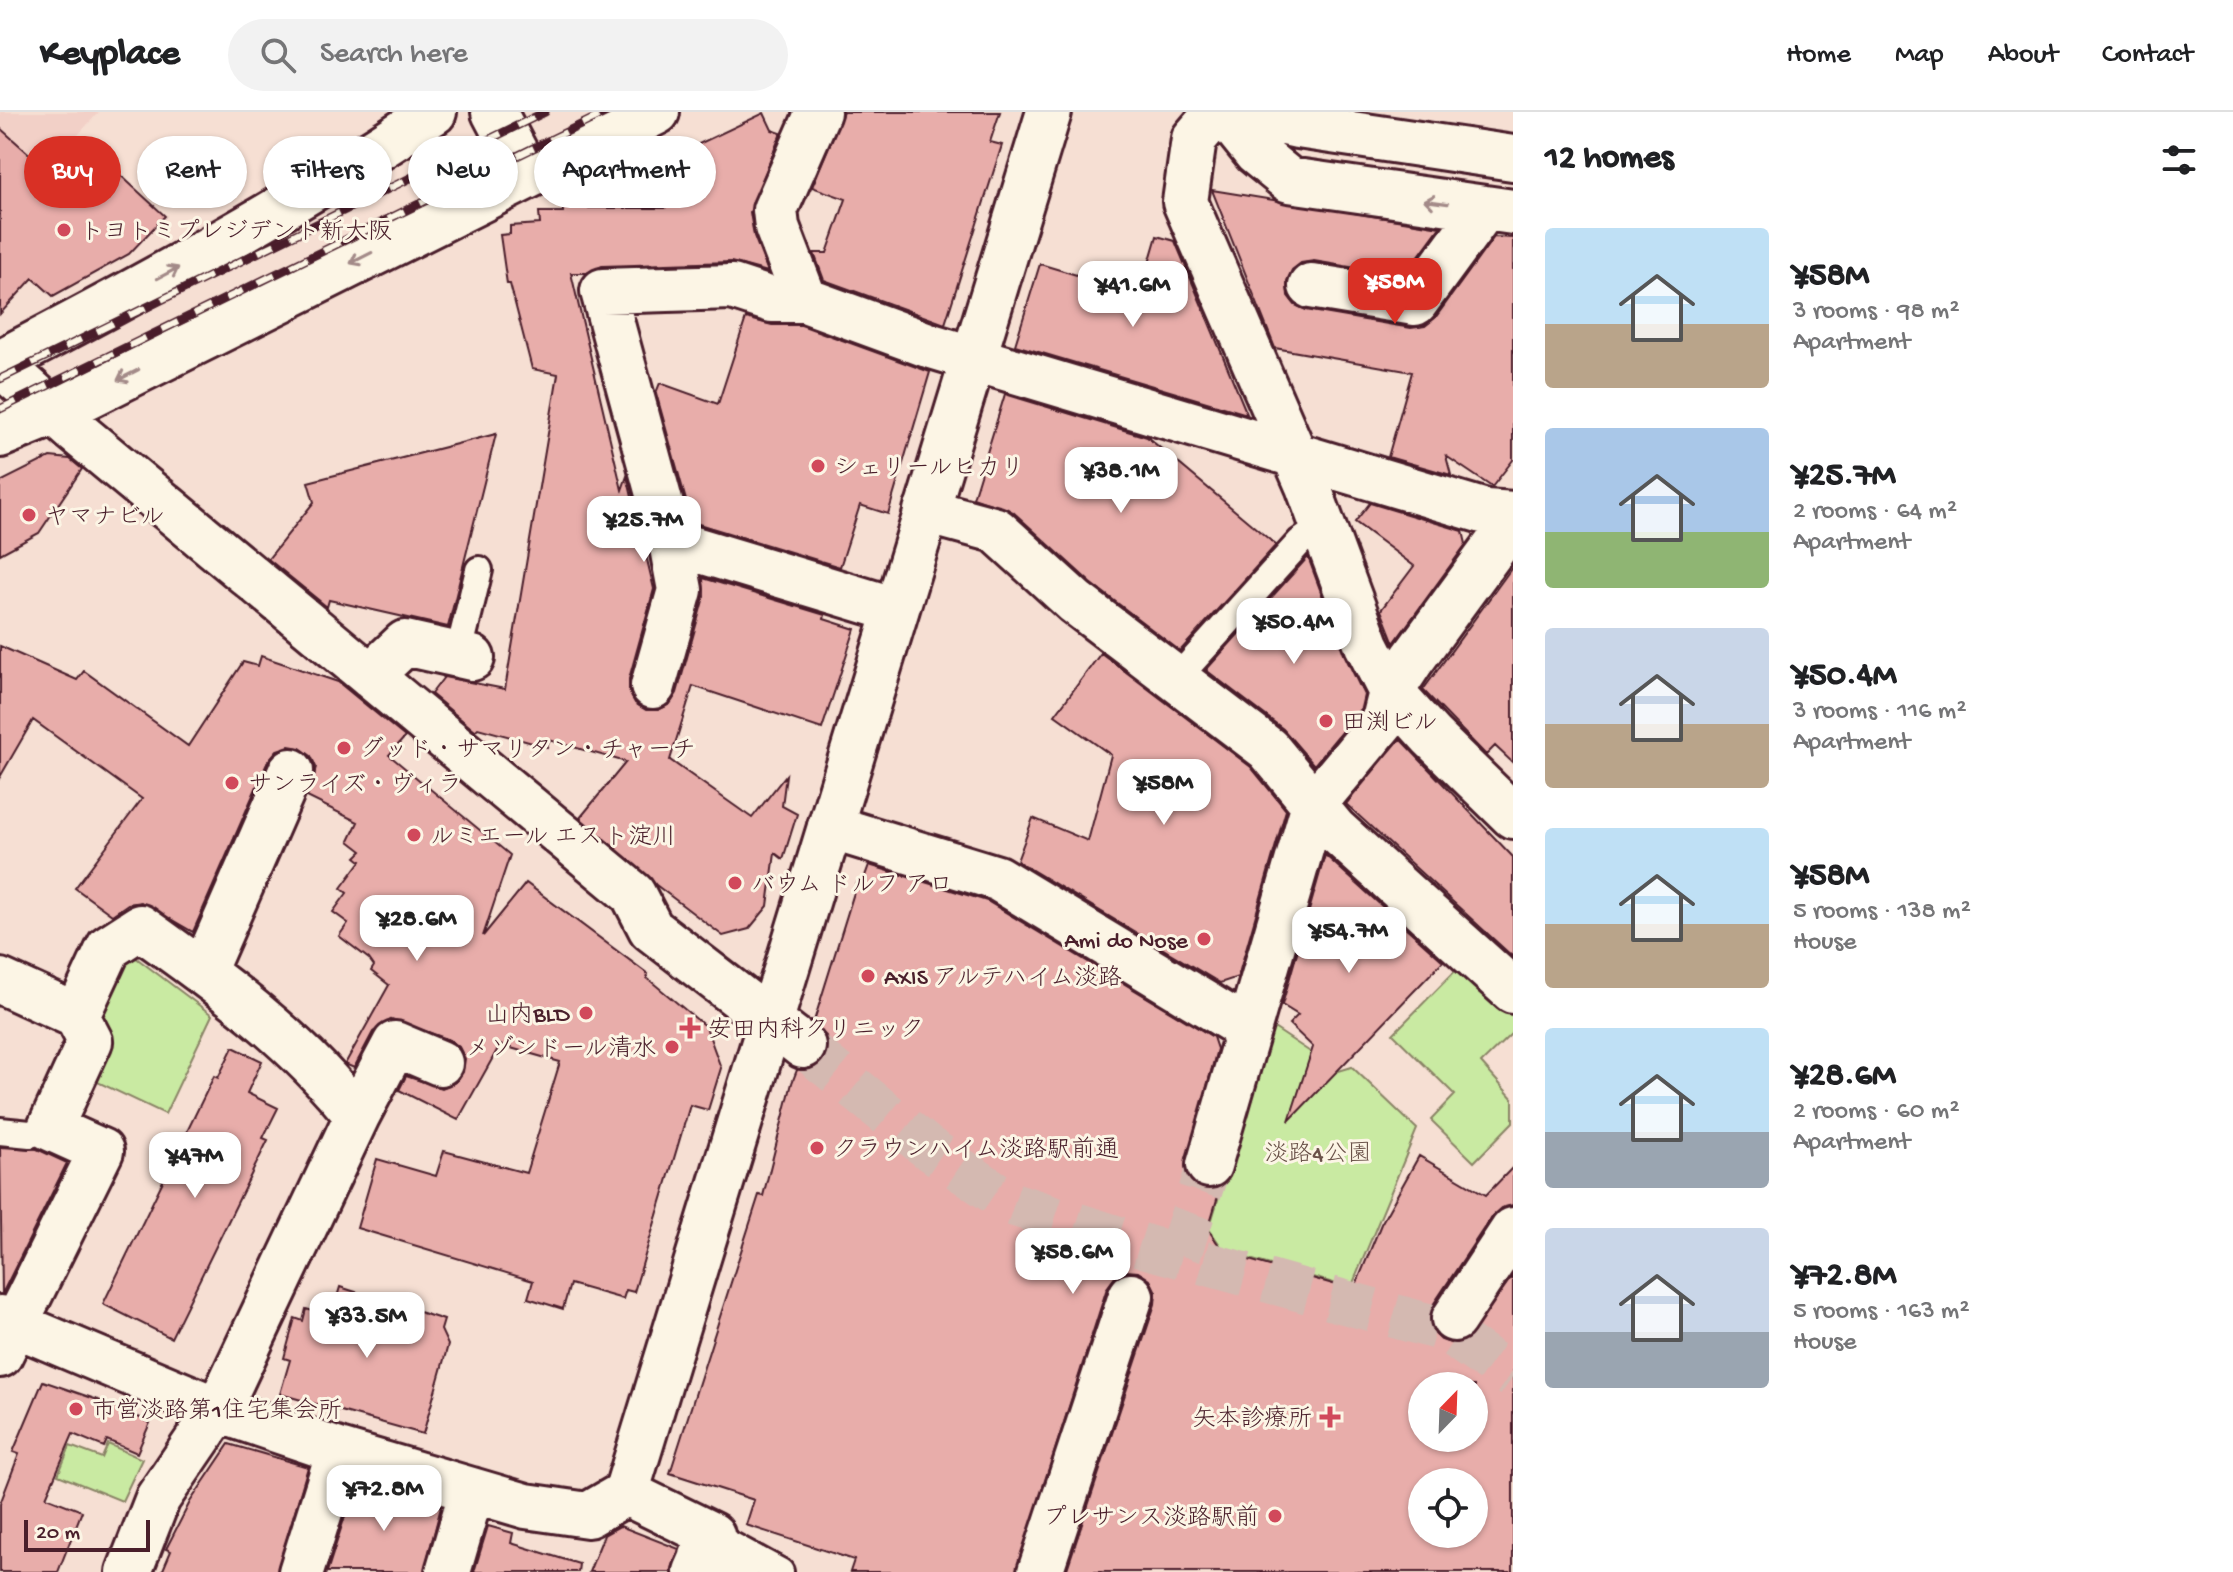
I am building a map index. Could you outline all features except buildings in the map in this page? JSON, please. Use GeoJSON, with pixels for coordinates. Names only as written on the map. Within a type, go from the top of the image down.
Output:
{"type":"FeatureCollection","features":[{"type":"Feature","properties":{"kind":"street"},"geometry":{"type":"LineString","coordinates":[[434,112],[366,157],[174,271],[0,363],[54,413],[633,894],[651,929],[787,1034]]}},
{"type":"Feature","properties":{"kind":"street"},"geometry":{"type":"LineString","coordinates":[[494,112],[527,175]]}},
{"type":"Feature","properties":{"kind":"street"},"geometry":{"type":"LineString","coordinates":[[0,435],[54,413],[657,112]]}},
{"type":"Feature","properties":{"kind":"street"},"geometry":{"type":"LineString","coordinates":[[805,300],[777,227],[775,210],[818,112]]}},
{"type":"Feature","properties":{"kind":"street"},"geometry":{"type":"LineString","coordinates":[[0,981],[77,1016],[90,1041],[50,1128],[101,1151],[6,1333],[339,1451],[526,1506],[588,1515],[626,1493],[787,1034],[830,827],[1049,112]]}},
{"type":"Feature","properties":{"kind":"street"},"geometry":{"type":"LineString","coordinates":[[1499,211],[1289,180],[1256,153],[1220,112],[1194,139],[1185,202],[1294,455],[1367,645],[1391,692],[1513,816]]}},
{"type":"Feature","properties":{"kind":"street"},"geometry":{"type":"LineString","coordinates":[[1236,112],[1298,126],[1513,158]]}},
{"type":"Feature","properties":{"kind":"street"},"geometry":{"type":"LineString","coordinates":[[1311,286],[1415,303],[1499,211]]}},
{"type":"Feature","properties":{"kind":"street"},"geometry":{"type":"LineString","coordinates":[[653,686],[680,590],[671,542],[603,291],[732,287],[772,300],[805,300],[975,358],[1294,455],[1486,512],[1513,514]]}},
{"type":"Feature","properties":{"kind":"street"},"geometry":{"type":"LineString","coordinates":[[926,511],[996,530],[1075,602],[1268,749],[1334,829],[1513,991]]}},
{"type":"Feature","properties":{"kind":"street"},"geometry":{"type":"LineString","coordinates":[[1209,1165],[1314,804],[1384,720],[1391,692],[1513,522]]}},
{"type":"Feature","properties":{"kind":"street"},"geometry":{"type":"LineString","coordinates":[[671,542],[896,610]]}},
{"type":"Feature","properties":{"kind":"street"},"geometry":{"type":"LineString","coordinates":[[370,676],[405,643],[465,657]]}},
{"type":"Feature","properties":{"kind":"street"},"geometry":{"type":"LineString","coordinates":[[203,972],[291,771]]}},
{"type":"Feature","properties":{"kind":"street"},"geometry":{"type":"LineString","coordinates":[[830,827],[997,878],[1247,1029]]}},
{"type":"Feature","properties":{"kind":"street"},"geometry":{"type":"LineString","coordinates":[[77,1016],[109,947],[140,927],[203,972],[293,1044],[326,1076],[357,1116]]}},
{"type":"Feature","properties":{"kind":"street"},"geometry":{"type":"LineString","coordinates":[[129,1572],[158,1498],[218,1410],[357,1116],[395,1044],[440,1063]]}},
{"type":"Feature","properties":{"kind":"street"},"geometry":{"type":"LineString","coordinates":[[1454,1319],[1513,1230]]}},
{"type":"Feature","properties":{"kind":"street"},"geometry":{"type":"LineString","coordinates":[[1040,1572],[1131,1296]]}},
{"type":"Feature","properties":{"kind":"street"},"geometry":{"type":"LineString","coordinates":[[301,1572],[339,1451]]}},
{"type":"Feature","properties":{"kind":"street"},"geometry":{"type":"LineString","coordinates":[[448,1572],[472,1490]]}},
{"type":"Feature","properties":{"kind":"street"},"geometry":{"type":"LineString","coordinates":[[626,1493],[712,1559]]}},
{"type":"Feature","properties":{"kind":"lane"},"geometry":{"type":"LineString","coordinates":[[1177,678],[1300,542],[1323,526]]}},
{"type":"Feature","properties":{"kind":"lane"},"geometry":{"type":"LineString","coordinates":[[465,657],[479,570]]}},
{"type":"Feature","properties":{"kind":"lane"},"geometry":{"type":"LineString","coordinates":[[0,1131],[30,1134],[50,1128]]}},
{"type":"Feature","properties":{"kind":"lane"},"geometry":{"type":"LineString","coordinates":[[712,1559],[780,1572]]}},
{"type":"Feature","properties":{"kind":"shaded area"},"geometry":{"type":"Polygon","coordinates":[[[0,112],[99,112],[77,136],[24,136],[24,194],[0,220],[0,112]]]}},
{"type":"Feature","properties":{"kind":"green space"},"geometry":{"type":"Polygon","coordinates":[[[131,954],[212,1015],[165,1114],[89,1078],[97,1012],[116,958],[131,954]]]}},
{"type":"Feature","properties":{"kind":"green space"},"geometry":{"type":"Polygon","coordinates":[[[1468,958],[1513,1002],[1513,1032],[1481,1063],[1513,1099],[1513,1122],[1474,1162],[1431,1120],[1455,1095],[1393,1034],[1468,958]]]}},
{"type":"Feature","properties":{"kind":"green space","name":"淡路4公園"},"geometry":{"type":"Polygon","coordinates":[[[1271,1026],[1339,1071],[1352,1067],[1417,1129],[1351,1288],[1225,1252],[1209,1229],[1271,1026]]]}},
{"type":"Feature","properties":{"kind":"green space"},"geometry":{"type":"Polygon","coordinates":[[[108,1444],[142,1459],[122,1501],[58,1475],[70,1446],[102,1458],[108,1444]]]}},
{"type":"Feature","properties":{"kind":"tunnel"},"geometry":{"type":"LineString","coordinates":[[803,1046],[927,1147],[1012,1204],[1147,1247],[1445,1330],[1513,1377]]}},
{"type":"Feature","properties":{"kind":"tunnel"},"geometry":{"type":"LineString","coordinates":[[1179,1255],[1209,1165]]}},
{"type":"Feature","properties":{"kind":"railway"},"geometry":{"type":"LineString","coordinates":[[0,379],[545,112]]}},
{"type":"Feature","properties":{"kind":"railway"},"geometry":{"type":"LineString","coordinates":[[0,409],[607,112]]}},
{"type":"Feature","properties":{"kind":"place","name":"トヨトミプレジデント新大阪"},"geometry":{"type":"Point","coordinates":[64,230]}},
{"type":"Feature","properties":{"kind":"place","name":"シェリールヒカリ"},"geometry":{"type":"Point","coordinates":[818,466]}},
{"type":"Feature","properties":{"kind":"place","name":"ヤマナビル"},"geometry":{"type":"Point","coordinates":[29,515]}},
{"type":"Feature","properties":{"kind":"place","name":"田渕ビル"},"geometry":{"type":"Point","coordinates":[1326,721]}},
{"type":"Feature","properties":{"kind":"place","name":"グッド・サマリタン・チャーチ"},"geometry":{"type":"Point","coordinates":[344,748]}},
{"type":"Feature","properties":{"kind":"place","name":"サンライズ・ヴィラ"},"geometry":{"type":"Point","coordinates":[232,783]}},
{"type":"Feature","properties":{"kind":"place","name":"ルミエール エスト淀川"},"geometry":{"type":"Point","coordinates":[414,835]}},
{"type":"Feature","properties":{"kind":"place","name":"バウム ドルフ アロ"},"geometry":{"type":"Point","coordinates":[735,883]}},
{"type":"Feature","properties":{"kind":"place","name":"Ami do Nose"},"geometry":{"type":"Point","coordinates":[1204,939]}},
{"type":"Feature","properties":{"kind":"place","name":"AXIS アルテハイム淡路"},"geometry":{"type":"Point","coordinates":[868,976]}},
{"type":"Feature","properties":{"kind":"place","name":"山内BLD"},"geometry":{"type":"Point","coordinates":[586,1013]}},
{"type":"Feature","properties":{"kind":"place","name":"安田内科クリニック"},"geometry":{"type":"Point","coordinates":[690,1028]}},
{"type":"Feature","properties":{"kind":"place","name":"メゾンドール清水"},"geometry":{"type":"Point","coordinates":[672,1047]}},
{"type":"Feature","properties":{"kind":"place","name":"クラウンハイム淡路駅前通"},"geometry":{"type":"Point","coordinates":[817,1148]}},
{"type":"Feature","properties":{"kind":"place","name":"市営淡路第1住宅集会所"},"geometry":{"type":"Point","coordinates":[76,1409]}},
{"type":"Feature","properties":{"kind":"place","name":"矢本診療所"},"geometry":{"type":"Point","coordinates":[1330,1417]}},
{"type":"Feature","properties":{"kind":"place","name":"プレサンス淡路駅前"},"geometry":{"type":"Point","coordinates":[1275,1516]}}]}
